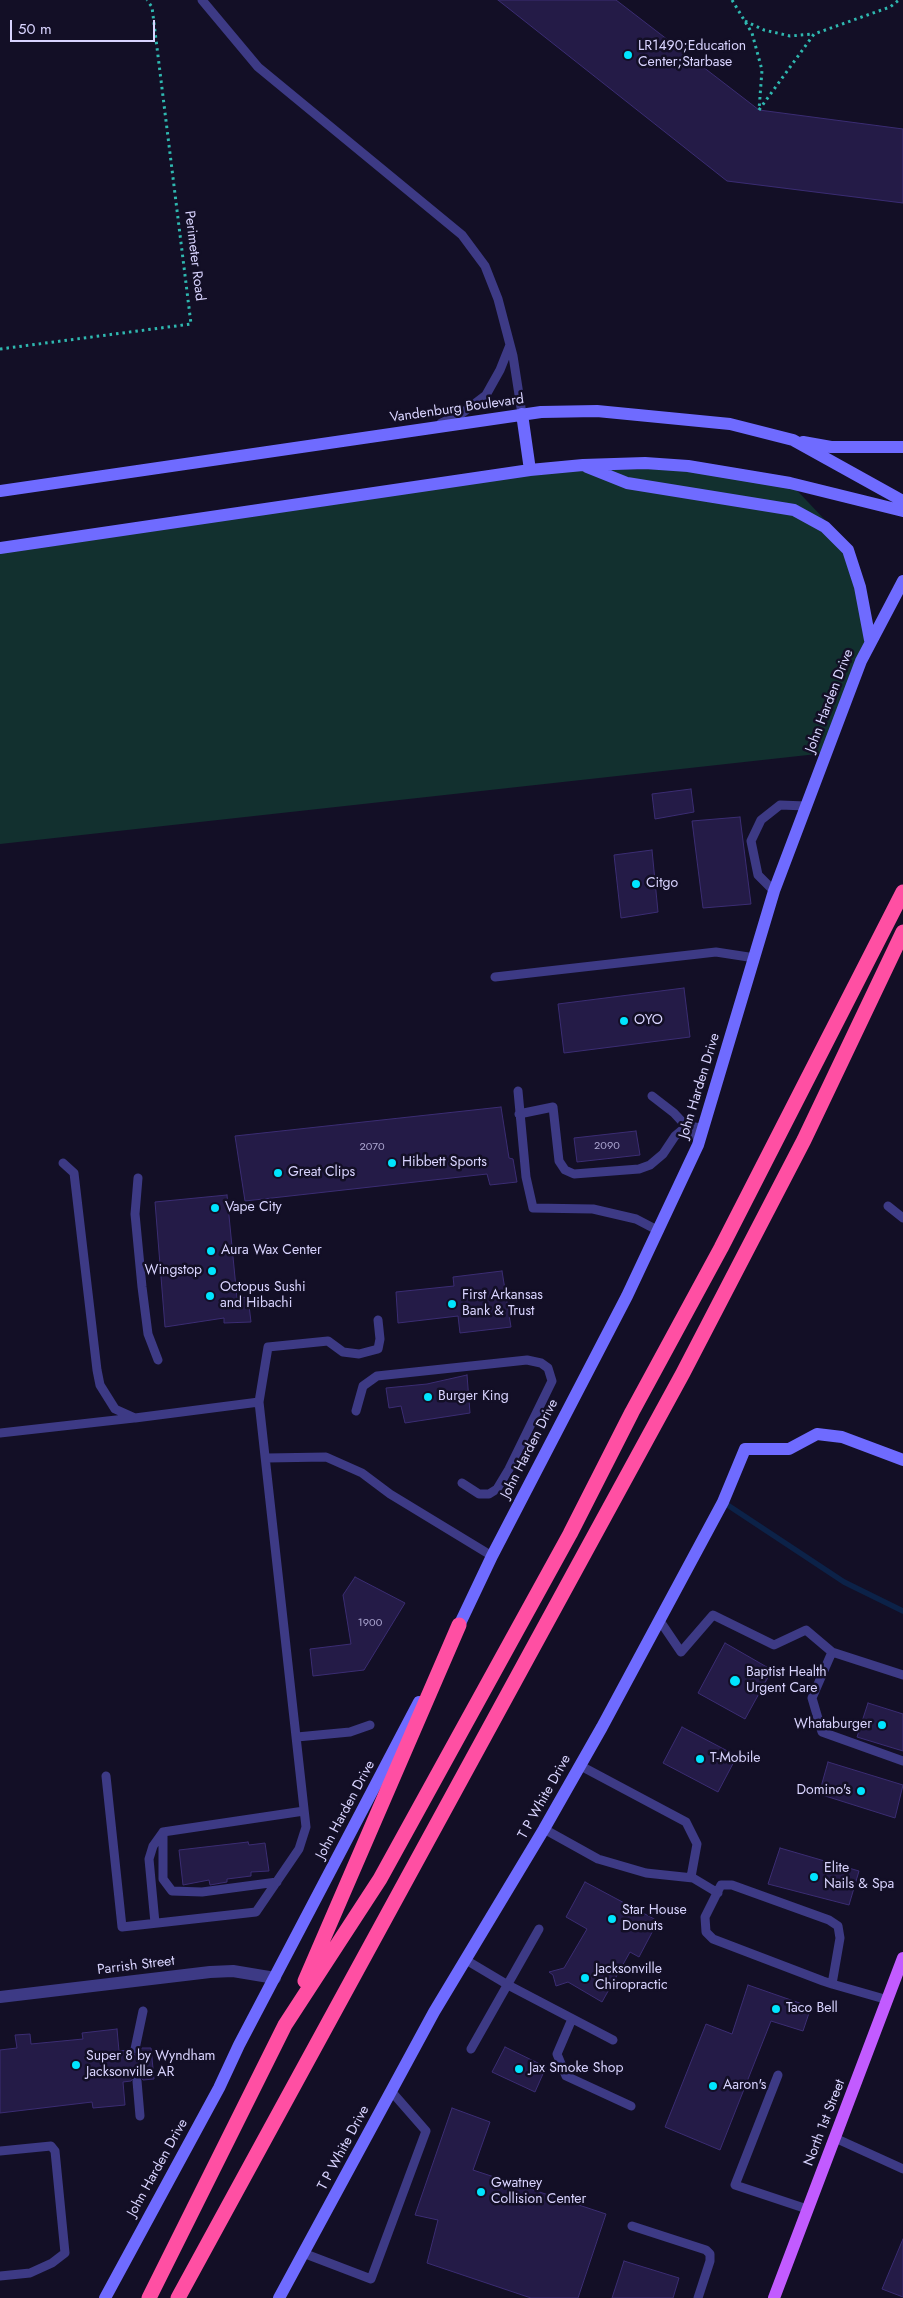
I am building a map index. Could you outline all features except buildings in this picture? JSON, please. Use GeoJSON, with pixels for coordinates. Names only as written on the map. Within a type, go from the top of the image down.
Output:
{"type":"FeatureCollection","features":[{"type":"Feature","properties":{"kind":"highway"},"geometry":{"type":"LineString","coordinates":[[286,2025],[380,1879],[570,1534],[632,1412],[726,1239],[903,892]]}},
{"type":"Feature","properties":{"kind":"highway"},"geometry":{"type":"LineString","coordinates":[[178,2298],[683,1373],[804,1140],[903,932]]}},
{"type":"Feature","properties":{"kind":"highway"},"geometry":{"type":"LineString","coordinates":[[148,2298],[286,2025],[459,1625]]}},
{"type":"Feature","properties":{"kind":"main road","name":"Vandenburg Boulevard"},"geometry":{"type":"LineString","coordinates":[[0,491],[522,414],[597,411],[730,424],[793,440],[903,501]]}},
{"type":"Feature","properties":{"kind":"main road"},"geometry":{"type":"LineString","coordinates":[[522,414],[530,470]]}},
{"type":"Feature","properties":{"kind":"main road"},"geometry":{"type":"LineString","coordinates":[[793,440],[831,447],[903,447]]}},
{"type":"Feature","properties":{"kind":"main road"},"geometry":{"type":"LineString","coordinates":[[0,548],[530,470],[583,465],[645,463],[688,466],[790,483],[903,512]]}},
{"type":"Feature","properties":{"kind":"main road"},"geometry":{"type":"LineString","coordinates":[[583,465],[628,483],[794,510],[825,527],[848,550],[860,587],[870,640]]}},
{"type":"Feature","properties":{"kind":"main road","name":"John Harden Drive"},"geometry":{"type":"LineString","coordinates":[[105,2298],[219,2088],[239,2045],[459,1625],[492,1556],[658,1231],[698,1145],[756,958],[774,891],[842,708],[870,640],[903,581]]}},
{"type":"Feature","properties":{"kind":"main road","name":"T P White Drive"},"geometry":{"type":"LineString","coordinates":[[279,2298],[434,2012],[544,1829],[660,1622],[723,1502],[745,1449],[789,1449],[817,1434],[842,1437],[903,1460]]}},
{"type":"Feature","properties":{"kind":"main road","name":"North 1st Street"},"geometry":{"type":"LineString","coordinates":[[774,2298],[888,2000],[901,1972],[903,1958]]}},
{"type":"Feature","properties":{"kind":"street","name":"Parrish Street"},"geometry":{"type":"LineString","coordinates":[[0,1997],[210,1972],[233,1972],[275,1978]]}},
{"type":"Feature","properties":{"kind":"lane"},"geometry":{"type":"LineString","coordinates":[[202,0],[258,67],[462,235],[485,266],[498,299],[510,345],[522,414]]}},
{"type":"Feature","properties":{"kind":"lane"},"geometry":{"type":"LineString","coordinates":[[433,427],[461,414],[486,395],[500,370],[510,345]]}},
{"type":"Feature","properties":{"kind":"lane"},"geometry":{"type":"LineString","coordinates":[[774,891],[758,875],[751,841],[760,820],[780,805],[806,806]]}},
{"type":"Feature","properties":{"kind":"lane"},"geometry":{"type":"LineString","coordinates":[[495,977],[716,952],[756,958]]}},
{"type":"Feature","properties":{"kind":"lane"},"geometry":{"type":"LineString","coordinates":[[518,1092],[519,1114],[532,1208],[593,1209],[636,1219],[658,1231]]}},
{"type":"Feature","properties":{"kind":"lane"},"geometry":{"type":"LineString","coordinates":[[652,1096],[687,1126],[699,1140],[698,1145]]}},
{"type":"Feature","properties":{"kind":"lane"},"geometry":{"type":"LineString","coordinates":[[519,1114],[553,1107],[559,1161],[565,1170],[574,1174],[639,1169],[650,1164],[663,1154],[675,1136],[687,1126],[702,1128]]}},
{"type":"Feature","properties":{"kind":"lane"},"geometry":{"type":"LineString","coordinates":[[63,1163],[74,1173],[90,1319],[100,1385],[115,1409],[135,1418]]}},
{"type":"Feature","properties":{"kind":"lane"},"geometry":{"type":"LineString","coordinates":[[138,1178],[135,1214],[142,1287],[148,1334],[158,1360]]}},
{"type":"Feature","properties":{"kind":"lane"},"geometry":{"type":"LineString","coordinates":[[888,1206],[903,1218]]}},
{"type":"Feature","properties":{"kind":"lane"},"geometry":{"type":"LineString","coordinates":[[106,1776],[122,1927],[256,1912],[299,1849],[306,1827],[267,1458],[259,1402],[268,1348],[328,1341],[343,1352],[359,1354],[378,1349],[380,1339],[378,1320]]}},
{"type":"Feature","properties":{"kind":"lane"},"geometry":{"type":"LineString","coordinates":[[356,1411],[363,1386],[377,1376],[527,1360],[541,1363],[548,1368],[552,1381],[509,1469],[497,1489],[488,1494],[479,1494],[462,1483]]}},
{"type":"Feature","properties":{"kind":"lane"},"geometry":{"type":"LineString","coordinates":[[0,1433],[259,1402]]}},
{"type":"Feature","properties":{"kind":"lane"},"geometry":{"type":"LineString","coordinates":[[267,1458],[326,1457],[362,1473],[390,1494],[492,1556]]}},
{"type":"Feature","properties":{"kind":"lane"},"geometry":{"type":"LineString","coordinates":[[660,1622],[680,1652],[713,1615],[774,1645],[806,1630],[832,1652],[903,1675]]}},
{"type":"Feature","properties":{"kind":"lane"},"geometry":{"type":"LineString","coordinates":[[832,1652],[812,1698],[822,1732],[903,1761]]}},
{"type":"Feature","properties":{"kind":"lane"},"geometry":{"type":"LineString","coordinates":[[297,1737],[350,1732],[370,1725]]}},
{"type":"Feature","properties":{"kind":"lane"},"geometry":{"type":"LineString","coordinates":[[580,1765],[686,1822],[698,1844],[690,1877]]}},
{"type":"Feature","properties":{"kind":"lane"},"geometry":{"type":"LineString","coordinates":[[155,1923],[150,1859],[153,1846],[163,1832],[304,1811]]}},
{"type":"Feature","properties":{"kind":"lane"},"geometry":{"type":"LineString","coordinates":[[544,1829],[598,1859],[646,1873],[690,1877],[718,1893]]}},
{"type":"Feature","properties":{"kind":"lane"},"geometry":{"type":"LineString","coordinates":[[163,1832],[163,1879],[172,1891],[202,1892],[277,1882]]}},
{"type":"Feature","properties":{"kind":"lane"},"geometry":{"type":"LineString","coordinates":[[832,1984],[840,1938],[838,1926],[829,1920],[732,1885],[721,1885],[705,1917],[706,1932],[713,1939],[832,1984],[888,2000]]}},
{"type":"Feature","properties":{"kind":"lane"},"geometry":{"type":"LineString","coordinates":[[471,2049],[540,1929]]}},
{"type":"Feature","properties":{"kind":"lane"},"geometry":{"type":"LineString","coordinates":[[466,1960],[508,1985],[614,2040]]}},
{"type":"Feature","properties":{"kind":"lane"},"geometry":{"type":"LineString","coordinates":[[135,2049],[143,2012]]}},
{"type":"Feature","properties":{"kind":"lane"},"geometry":{"type":"LineString","coordinates":[[572,2019],[558,2054],[566,2076],[631,2106]]}},
{"type":"Feature","properties":{"kind":"lane"},"geometry":{"type":"LineString","coordinates":[[778,2075],[735,2185],[807,2209]]}},
{"type":"Feature","properties":{"kind":"lane"},"geometry":{"type":"LineString","coordinates":[[137,2081],[140,2116]]}},
{"type":"Feature","properties":{"kind":"lane"},"geometry":{"type":"LineString","coordinates":[[303,2253],[371,2279],[426,2131],[391,2091]]}},
{"type":"Feature","properties":{"kind":"lane"},"geometry":{"type":"LineString","coordinates":[[835,2138],[903,2168]]}},
{"type":"Feature","properties":{"kind":"lane"},"geometry":{"type":"LineString","coordinates":[[0,2151],[51,2146],[55,2151],[65,2253],[52,2263],[30,2273],[0,2276]]}},
{"type":"Feature","properties":{"kind":"lane"},"geometry":{"type":"LineString","coordinates":[[632,2226],[706,2250],[710,2254],[710,2260],[698,2298]]}},
{"type":"Feature","properties":{"kind":"path","name":"Perimeter Road"},"geometry":{"type":"LineString","coordinates":[[0,349],[191,324],[152,7],[147,0]]}},
{"type":"Feature","properties":{"kind":"path"},"geometry":{"type":"LineString","coordinates":[[732,0],[752,33],[762,70],[759,110],[814,34]]}},
{"type":"Feature","properties":{"kind":"path"},"geometry":{"type":"LineString","coordinates":[[744,21],[764,30],[790,36],[814,34],[890,7],[899,0]]}},
{"type":"Feature","properties":{"kind":"green space"},"geometry":{"type":"Polygon","coordinates":[[[645,463],[790,483],[842,538],[870,640],[826,753],[0,844],[0,548],[530,470],[645,463]]]}},
{"type":"Feature","properties":{"kind":"waterway"},"geometry":{"type":"LineString","coordinates":[[723,1502],[844,1582],[903,1611]]}},
{"type":"Feature","properties":{"kind":"place","name":"LR1490;Education Center;Starbase"},"geometry":{"type":"Point","coordinates":[628,55]}},
{"type":"Feature","properties":{"kind":"place","name":"Citgo"},"geometry":{"type":"Point","coordinates":[636,884]}},
{"type":"Feature","properties":{"kind":"place","name":"OYO"},"geometry":{"type":"Point","coordinates":[624,1021]}},
{"type":"Feature","properties":{"kind":"place","name":"Hibbett Sports"},"geometry":{"type":"Point","coordinates":[392,1163]}},
{"type":"Feature","properties":{"kind":"place","name":"Great Clips"},"geometry":{"type":"Point","coordinates":[278,1173]}},
{"type":"Feature","properties":{"kind":"place","name":"Vape City"},"geometry":{"type":"Point","coordinates":[215,1208]}},
{"type":"Feature","properties":{"kind":"place","name":"Aura Wax Center"},"geometry":{"type":"Point","coordinates":[211,1251]}},
{"type":"Feature","properties":{"kind":"place","name":"Wingstop"},"geometry":{"type":"Point","coordinates":[212,1271]}},
{"type":"Feature","properties":{"kind":"place","name":"Octopus Sushi and Hibachi"},"geometry":{"type":"Point","coordinates":[210,1296]}},
{"type":"Feature","properties":{"kind":"place","name":"First Arkansas Bank & Trust"},"geometry":{"type":"Point","coordinates":[452,1304]}},
{"type":"Feature","properties":{"kind":"place","name":"Burger King"},"geometry":{"type":"Point","coordinates":[428,1397]}},
{"type":"Feature","properties":{"kind":"place","name":"Baptist Health Urgent Care"},"geometry":{"type":"Point","coordinates":[735,1681]}},
{"type":"Feature","properties":{"kind":"place","name":"Whataburger"},"geometry":{"type":"Point","coordinates":[882,1725]}},
{"type":"Feature","properties":{"kind":"place","name":"T-Mobile"},"geometry":{"type":"Point","coordinates":[700,1759]}},
{"type":"Feature","properties":{"kind":"place","name":"Domino's"},"geometry":{"type":"Point","coordinates":[861,1791]}},
{"type":"Feature","properties":{"kind":"place","name":"Elite Nails & Spa"},"geometry":{"type":"Point","coordinates":[814,1877]}},
{"type":"Feature","properties":{"kind":"place","name":"Star House Donuts"},"geometry":{"type":"Point","coordinates":[612,1919]}},
{"type":"Feature","properties":{"kind":"place","name":"Jacksonville Chiropractic"},"geometry":{"type":"Point","coordinates":[585,1978]}},
{"type":"Feature","properties":{"kind":"place","name":"Taco Bell"},"geometry":{"type":"Point","coordinates":[776,2009]}},
{"type":"Feature","properties":{"kind":"place","name":"Super 8 by Wyndham Jacksonville AR"},"geometry":{"type":"Point","coordinates":[76,2065]}},
{"type":"Feature","properties":{"kind":"place","name":"Jax Smoke Shop"},"geometry":{"type":"Point","coordinates":[519,2069]}},
{"type":"Feature","properties":{"kind":"place","name":"Aaron's"},"geometry":{"type":"Point","coordinates":[713,2086]}},
{"type":"Feature","properties":{"kind":"place","name":"Gwatney Collision Center"},"geometry":{"type":"Point","coordinates":[481,2192]}}]}
